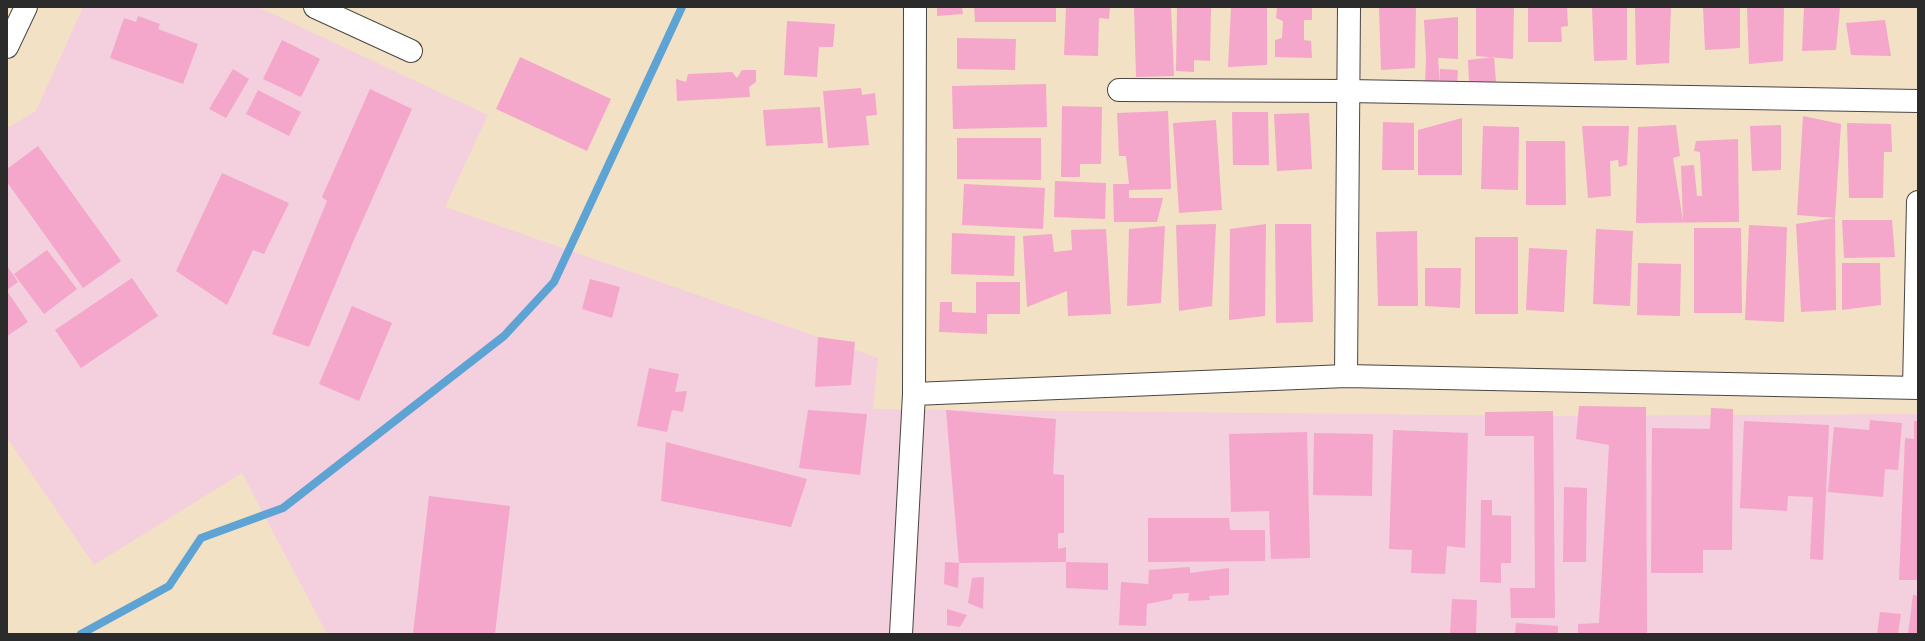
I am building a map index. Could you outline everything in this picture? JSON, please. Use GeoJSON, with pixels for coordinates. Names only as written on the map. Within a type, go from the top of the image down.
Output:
{"type":"FeatureCollection","features":[{"type":"Feature","properties":{"kind":"street"},"geometry":{"type":"LineString","coordinates":[[7,47],[26,7]]}},
{"type":"Feature","properties":{"kind":"street"},"geometry":{"type":"LineString","coordinates":[[315,7],[411,51]]}},
{"type":"Feature","properties":{"kind":"street"},"geometry":{"type":"LineString","coordinates":[[901,634],[914,394],[914,7]]}},
{"type":"Feature","properties":{"kind":"street"},"geometry":{"type":"LineString","coordinates":[[1346,376],[1349,7]]}},
{"type":"Feature","properties":{"kind":"street"},"geometry":{"type":"LineString","coordinates":[[1119,90],[1348,91],[1918,100]]}},
{"type":"Feature","properties":{"kind":"street"},"geometry":{"type":"LineString","coordinates":[[914,394],[1346,376],[1916,388],[1918,202]]}},
{"type":"Feature","properties":{"kind":"shaded area"},"geometry":{"type":"Polygon","coordinates":[[[83,7],[258,7],[488,115],[445,207],[878,358],[873,409],[1560,416],[1918,414],[1918,634],[327,634],[242,473],[94,565],[7,438],[7,128],[36,111],[83,7]]]}},
{"type":"Feature","properties":{"kind":"building"},"geometry":{"type":"Polygon","coordinates":[[[937,7],[962,7],[963,14],[937,16],[937,7]]]}},
{"type":"Feature","properties":{"kind":"building"},"geometry":{"type":"Polygon","coordinates":[[[974,7],[1056,7],[1056,22],[975,22],[974,7]]]}},
{"type":"Feature","properties":{"kind":"building"},"geometry":{"type":"Polygon","coordinates":[[[1066,7],[1110,7],[1109,19],[1099,18],[1098,56],[1064,55],[1066,7]]]}},
{"type":"Feature","properties":{"kind":"building"},"geometry":{"type":"Polygon","coordinates":[[[1134,7],[1171,7],[1174,76],[1136,77],[1134,7]]]}},
{"type":"Feature","properties":{"kind":"building"},"geometry":{"type":"Polygon","coordinates":[[[1177,7],[1211,7],[1210,61],[1194,60],[1194,72],[1176,71],[1177,7]]]}},
{"type":"Feature","properties":{"kind":"building"},"geometry":{"type":"Polygon","coordinates":[[[1231,7],[1267,7],[1267,65],[1228,67],[1231,7]]]}},
{"type":"Feature","properties":{"kind":"building"},"geometry":{"type":"Polygon","coordinates":[[[1277,7],[1312,8],[1312,20],[1304,20],[1304,40],[1311,41],[1312,58],[1275,57],[1275,40],[1282,38],[1283,21],[1276,18],[1277,7]]]}},
{"type":"Feature","properties":{"kind":"building"},"geometry":{"type":"Polygon","coordinates":[[[1416,7],[1415,68],[1381,70],[1379,8],[1416,7]]]}},
{"type":"Feature","properties":{"kind":"building"},"geometry":{"type":"Polygon","coordinates":[[[1476,7],[1514,7],[1513,59],[1476,56],[1476,7]]]}},
{"type":"Feature","properties":{"kind":"building"},"geometry":{"type":"Polygon","coordinates":[[[1528,7],[1567,7],[1568,26],[1561,27],[1562,42],[1528,42],[1528,7]]]}},
{"type":"Feature","properties":{"kind":"building"},"geometry":{"type":"Polygon","coordinates":[[[1592,7],[1627,7],[1627,60],[1594,61],[1592,7]]]}},
{"type":"Feature","properties":{"kind":"building"},"geometry":{"type":"Polygon","coordinates":[[[1635,7],[1671,7],[1669,63],[1636,65],[1635,7]]]}},
{"type":"Feature","properties":{"kind":"building"},"geometry":{"type":"Polygon","coordinates":[[[1703,7],[1740,7],[1740,48],[1705,50],[1703,7]]]}},
{"type":"Feature","properties":{"kind":"building"},"geometry":{"type":"Polygon","coordinates":[[[1747,7],[1784,7],[1783,61],[1749,64],[1747,7]]]}},
{"type":"Feature","properties":{"kind":"building"},"geometry":{"type":"Polygon","coordinates":[[[1840,7],[1836,50],[1802,51],[1804,8],[1840,7]]]}},
{"type":"Feature","properties":{"kind":"building"},"geometry":{"type":"Polygon","coordinates":[[[138,16],[160,24],[158,29],[198,44],[183,84],[110,58],[124,18],[136,22],[138,16]]]}},
{"type":"Feature","properties":{"kind":"building"},"geometry":{"type":"Polygon","coordinates":[[[1458,17],[1458,59],[1438,58],[1440,83],[1440,69],[1458,70],[1457,85],[1425,85],[1426,57],[1424,20],[1458,17]]]}},
{"type":"Feature","properties":{"kind":"building"},"geometry":{"type":"Polygon","coordinates":[[[1885,20],[1891,56],[1851,55],[1846,23],[1885,20]]]}},
{"type":"Feature","properties":{"kind":"building"},"geometry":{"type":"Polygon","coordinates":[[[787,21],[835,24],[833,47],[819,47],[817,77],[784,75],[787,21]]]}},
{"type":"Feature","properties":{"kind":"building"},"geometry":{"type":"Polygon","coordinates":[[[957,38],[1016,39],[1015,70],[957,69],[957,38]]]}},
{"type":"Feature","properties":{"kind":"building"},"geometry":{"type":"Polygon","coordinates":[[[282,40],[320,59],[301,97],[263,79],[282,40]]]}},
{"type":"Feature","properties":{"kind":"building"},"geometry":{"type":"Polygon","coordinates":[[[520,57],[611,99],[587,151],[496,109],[520,57]]]}},
{"type":"Feature","properties":{"kind":"building"},"geometry":{"type":"Polygon","coordinates":[[[1494,57],[1496,82],[1469,82],[1468,60],[1494,57]]]}},
{"type":"Feature","properties":{"kind":"building"},"geometry":{"type":"Polygon","coordinates":[[[233,69],[249,79],[226,118],[209,109],[233,69]]]}},
{"type":"Feature","properties":{"kind":"building"},"geometry":{"type":"Polygon","coordinates":[[[742,70],[756,70],[756,82],[749,87],[750,97],[677,101],[676,79],[686,82],[688,74],[732,72],[737,78],[742,70]]]}},
{"type":"Feature","properties":{"kind":"building"},"geometry":{"type":"Polygon","coordinates":[[[1046,84],[1047,127],[953,129],[952,86],[1046,84]]]}},
{"type":"Feature","properties":{"kind":"building"},"geometry":{"type":"Polygon","coordinates":[[[861,88],[862,95],[875,93],[877,115],[866,116],[869,145],[828,148],[823,91],[861,88]]]}},
{"type":"Feature","properties":{"kind":"building"},"geometry":{"type":"Polygon","coordinates":[[[370,89],[412,109],[353,242],[309,347],[272,334],[327,201],[322,197],[370,89]]]}},
{"type":"Feature","properties":{"kind":"building"},"geometry":{"type":"Polygon","coordinates":[[[258,90],[301,112],[289,136],[246,114],[258,90]]]}},
{"type":"Feature","properties":{"kind":"building"},"geometry":{"type":"Polygon","coordinates":[[[1062,106],[1102,107],[1101,164],[1080,164],[1080,177],[1061,177],[1062,106]]]}},
{"type":"Feature","properties":{"kind":"building"},"geometry":{"type":"Polygon","coordinates":[[[820,107],[823,143],[766,146],[763,110],[820,107]]]}},
{"type":"Feature","properties":{"kind":"building"},"geometry":{"type":"Polygon","coordinates":[[[1168,111],[1171,189],[1129,190],[1129,198],[1163,198],[1157,222],[1114,222],[1113,184],[1129,184],[1126,156],[1119,156],[1117,113],[1168,111]]]}},
{"type":"Feature","properties":{"kind":"building"},"geometry":{"type":"Polygon","coordinates":[[[1232,112],[1268,112],[1269,165],[1233,165],[1232,112]]]}},
{"type":"Feature","properties":{"kind":"building"},"geometry":{"type":"Polygon","coordinates":[[[1309,113],[1312,169],[1277,171],[1274,114],[1309,113]]]}},
{"type":"Feature","properties":{"kind":"building"},"geometry":{"type":"Polygon","coordinates":[[[1803,116],[1841,124],[1835,218],[1797,215],[1803,116]]]}},
{"type":"Feature","properties":{"kind":"building"},"geometry":{"type":"Polygon","coordinates":[[[1462,118],[1462,175],[1418,175],[1418,130],[1462,118]]]}},
{"type":"Feature","properties":{"kind":"building"},"geometry":{"type":"Polygon","coordinates":[[[1216,120],[1222,210],[1179,213],[1173,123],[1216,120]]]}},
{"type":"Feature","properties":{"kind":"building"},"geometry":{"type":"Polygon","coordinates":[[[1383,122],[1414,123],[1414,170],[1382,170],[1383,122]]]}},
{"type":"Feature","properties":{"kind":"building"},"geometry":{"type":"Polygon","coordinates":[[[1847,123],[1891,124],[1892,152],[1884,152],[1883,198],[1849,198],[1847,123]]]}},
{"type":"Feature","properties":{"kind":"building"},"geometry":{"type":"Polygon","coordinates":[[[1676,125],[1680,156],[1673,158],[1683,221],[1681,166],[1694,165],[1697,196],[1702,196],[1700,152],[1694,151],[1696,141],[1738,139],[1739,222],[1636,223],[1638,127],[1676,125]]]}},
{"type":"Feature","properties":{"kind":"building"},"geometry":{"type":"Polygon","coordinates":[[[1781,125],[1781,170],[1752,171],[1750,126],[1781,125]]]}},
{"type":"Feature","properties":{"kind":"building"},"geometry":{"type":"Polygon","coordinates":[[[1483,126],[1519,127],[1518,190],[1481,189],[1483,126]]]}},
{"type":"Feature","properties":{"kind":"building"},"geometry":{"type":"Polygon","coordinates":[[[1582,126],[1629,126],[1627,165],[1619,167],[1618,160],[1610,161],[1611,196],[1588,198],[1582,126]]]}},
{"type":"Feature","properties":{"kind":"building"},"geometry":{"type":"Polygon","coordinates":[[[957,138],[1041,138],[1041,180],[957,179],[957,138]]]}},
{"type":"Feature","properties":{"kind":"building"},"geometry":{"type":"Polygon","coordinates":[[[1526,141],[1565,141],[1566,205],[1526,205],[1526,141]]]}},
{"type":"Feature","properties":{"kind":"building"},"geometry":{"type":"Polygon","coordinates":[[[38,146],[121,261],[83,288],[7,182],[7,169],[38,146]]]}},
{"type":"Feature","properties":{"kind":"building"},"geometry":{"type":"Polygon","coordinates":[[[222,173],[289,203],[264,254],[253,250],[227,305],[176,271],[222,173]]]}},
{"type":"Feature","properties":{"kind":"building"},"geometry":{"type":"Polygon","coordinates":[[[1055,181],[1106,183],[1105,219],[1054,217],[1055,181]]]}},
{"type":"Feature","properties":{"kind":"building"},"geometry":{"type":"Polygon","coordinates":[[[964,184],[1045,188],[1043,229],[962,225],[964,184]]]}},
{"type":"Feature","properties":{"kind":"building"},"geometry":{"type":"Polygon","coordinates":[[[1835,218],[1836,310],[1801,312],[1796,224],[1835,218]]]}},
{"type":"Feature","properties":{"kind":"building"},"geometry":{"type":"Polygon","coordinates":[[[1842,220],[1892,220],[1895,257],[1844,258],[1842,220]]]}},
{"type":"Feature","properties":{"kind":"building"},"geometry":{"type":"Polygon","coordinates":[[[1216,224],[1212,306],[1179,311],[1176,225],[1216,224]]]}},
{"type":"Feature","properties":{"kind":"building"},"geometry":{"type":"Polygon","coordinates":[[[1266,224],[1265,316],[1229,320],[1230,229],[1266,224]]]}},
{"type":"Feature","properties":{"kind":"building"},"geometry":{"type":"Polygon","coordinates":[[[1275,224],[1311,224],[1313,322],[1276,323],[1275,224]]]}},
{"type":"Feature","properties":{"kind":"building"},"geometry":{"type":"Polygon","coordinates":[[[1749,225],[1787,227],[1784,322],[1745,320],[1749,225]]]}},
{"type":"Feature","properties":{"kind":"building"},"geometry":{"type":"Polygon","coordinates":[[[1165,226],[1161,303],[1127,306],[1129,229],[1165,226]]]}},
{"type":"Feature","properties":{"kind":"building"},"geometry":{"type":"Polygon","coordinates":[[[1694,228],[1741,228],[1742,313],[1694,313],[1694,228]]]}},
{"type":"Feature","properties":{"kind":"building"},"geometry":{"type":"Polygon","coordinates":[[[1106,229],[1111,314],[1068,316],[1067,291],[1027,307],[1023,236],[1052,234],[1054,252],[1072,250],[1071,230],[1106,229]]]}},
{"type":"Feature","properties":{"kind":"building"},"geometry":{"type":"Polygon","coordinates":[[[1596,229],[1633,231],[1630,306],[1593,304],[1596,229]]]}},
{"type":"Feature","properties":{"kind":"building"},"geometry":{"type":"Polygon","coordinates":[[[1417,231],[1418,306],[1378,306],[1376,232],[1417,231]]]}},
{"type":"Feature","properties":{"kind":"building"},"geometry":{"type":"Polygon","coordinates":[[[952,233],[1015,236],[1014,276],[951,274],[952,233]]]}},
{"type":"Feature","properties":{"kind":"building"},"geometry":{"type":"Polygon","coordinates":[[[1475,237],[1518,237],[1518,314],[1475,314],[1475,237]]]}},
{"type":"Feature","properties":{"kind":"building"},"geometry":{"type":"Polygon","coordinates":[[[1529,248],[1567,250],[1564,312],[1526,310],[1529,248]]]}},
{"type":"Feature","properties":{"kind":"building"},"geometry":{"type":"Polygon","coordinates":[[[47,250],[77,289],[44,314],[14,274],[47,250]]]}},
{"type":"Feature","properties":{"kind":"building"},"geometry":{"type":"Polygon","coordinates":[[[1638,263],[1681,264],[1680,316],[1637,315],[1638,263]]]}},
{"type":"Feature","properties":{"kind":"building"},"geometry":{"type":"Polygon","coordinates":[[[1842,263],[1880,263],[1881,305],[1842,310],[1842,263]]]}},
{"type":"Feature","properties":{"kind":"building"},"geometry":{"type":"Polygon","coordinates":[[[7,266],[18,282],[7,290],[7,266]]]}},
{"type":"Feature","properties":{"kind":"building"},"geometry":{"type":"Polygon","coordinates":[[[1425,268],[1461,268],[1460,308],[1425,306],[1425,268]]]}},
{"type":"Feature","properties":{"kind":"building"},"geometry":{"type":"Polygon","coordinates":[[[132,278],[158,316],[81,368],[55,330],[132,278]]]}},
{"type":"Feature","properties":{"kind":"building"},"geometry":{"type":"Polygon","coordinates":[[[590,279],[620,287],[612,318],[582,309],[590,279]]]}},
{"type":"Feature","properties":{"kind":"building"},"geometry":{"type":"Polygon","coordinates":[[[976,282],[1020,282],[1020,314],[987,314],[987,334],[939,332],[940,302],[952,302],[952,312],[976,313],[976,282]]]}},
{"type":"Feature","properties":{"kind":"building"},"geometry":{"type":"Polygon","coordinates":[[[7,291],[28,322],[7,336],[7,291]]]}},
{"type":"Feature","properties":{"kind":"building"},"geometry":{"type":"Polygon","coordinates":[[[352,306],[392,323],[359,401],[319,384],[352,306]]]}},
{"type":"Feature","properties":{"kind":"building"},"geometry":{"type":"Polygon","coordinates":[[[818,337],[855,342],[851,385],[815,387],[818,337]]]}},
{"type":"Feature","properties":{"kind":"building"},"geometry":{"type":"Polygon","coordinates":[[[649,368],[679,374],[675,392],[687,391],[683,412],[672,410],[667,432],[637,426],[649,368]]]}},
{"type":"Feature","properties":{"kind":"building"},"geometry":{"type":"Polygon","coordinates":[[[1579,406],[1646,407],[1647,634],[1578,634],[1578,624],[1599,623],[1609,445],[1576,439],[1579,406]]]}},
{"type":"Feature","properties":{"kind":"building"},"geometry":{"type":"Polygon","coordinates":[[[1711,408],[1733,409],[1732,550],[1703,550],[1703,573],[1651,573],[1652,428],[1710,429],[1711,408]]]}},
{"type":"Feature","properties":{"kind":"building"},"geometry":{"type":"Polygon","coordinates":[[[808,410],[867,414],[860,475],[799,468],[808,410]]]}},
{"type":"Feature","properties":{"kind":"building"},"geometry":{"type":"Polygon","coordinates":[[[946,410],[1056,419],[1053,474],[1064,475],[1064,533],[1058,533],[1058,549],[1066,547],[1066,562],[959,563],[946,410]]]}},
{"type":"Feature","properties":{"kind":"building"},"geometry":{"type":"Polygon","coordinates":[[[1553,411],[1555,618],[1511,618],[1510,588],[1535,588],[1534,436],[1485,436],[1485,412],[1553,411]]]}},
{"type":"Feature","properties":{"kind":"building"},"geometry":{"type":"Polygon","coordinates":[[[1870,420],[1902,423],[1898,470],[1885,469],[1883,497],[1828,492],[1834,427],[1869,430],[1870,420]]]}},
{"type":"Feature","properties":{"kind":"building"},"geometry":{"type":"Polygon","coordinates":[[[1744,421],[1829,425],[1823,560],[1810,559],[1813,497],[1788,496],[1787,511],[1740,508],[1744,421]]]}},
{"type":"Feature","properties":{"kind":"building"},"geometry":{"type":"Polygon","coordinates":[[[1914,421],[1918,421],[1918,580],[1899,580],[1905,438],[1914,439],[1914,421]]]}},
{"type":"Feature","properties":{"kind":"building"},"geometry":{"type":"Polygon","coordinates":[[[1393,430],[1468,433],[1465,548],[1447,546],[1445,574],[1411,573],[1412,550],[1389,549],[1393,430]]]}},
{"type":"Feature","properties":{"kind":"building"},"geometry":{"type":"Polygon","coordinates":[[[1307,432],[1310,558],[1271,559],[1269,511],[1231,512],[1229,434],[1307,432]]]}},
{"type":"Feature","properties":{"kind":"building"},"geometry":{"type":"Polygon","coordinates":[[[1314,433],[1373,434],[1372,496],[1313,495],[1314,433]]]}},
{"type":"Feature","properties":{"kind":"building"},"geometry":{"type":"Polygon","coordinates":[[[666,442],[807,479],[791,527],[661,501],[666,442]]]}},
{"type":"Feature","properties":{"kind":"building"},"geometry":{"type":"Polygon","coordinates":[[[1564,487],[1587,488],[1586,562],[1563,562],[1564,487]]]}},
{"type":"Feature","properties":{"kind":"building"},"geometry":{"type":"Polygon","coordinates":[[[429,496],[510,506],[495,634],[413,634],[429,496]]]}},
{"type":"Feature","properties":{"kind":"building"},"geometry":{"type":"Polygon","coordinates":[[[1481,500],[1492,500],[1492,515],[1511,516],[1511,563],[1501,563],[1501,583],[1480,582],[1481,500]]]}},
{"type":"Feature","properties":{"kind":"building"},"geometry":{"type":"Polygon","coordinates":[[[1148,518],[1229,518],[1230,530],[1265,530],[1265,561],[1148,562],[1148,518]]]}},
{"type":"Feature","properties":{"kind":"building"},"geometry":{"type":"Polygon","coordinates":[[[945,562],[959,563],[958,588],[944,584],[945,562]]]}},
{"type":"Feature","properties":{"kind":"building"},"geometry":{"type":"Polygon","coordinates":[[[1066,562],[1108,563],[1108,590],[1066,588],[1066,562]]]}},
{"type":"Feature","properties":{"kind":"building"},"geometry":{"type":"Polygon","coordinates":[[[1190,567],[1190,573],[1229,568],[1229,595],[1209,596],[1210,600],[1188,601],[1189,593],[1173,594],[1172,599],[1147,604],[1146,626],[1119,625],[1121,582],[1148,584],[1148,589],[1149,570],[1190,567]]]}},
{"type":"Feature","properties":{"kind":"building"},"geometry":{"type":"Polygon","coordinates":[[[984,577],[983,609],[968,603],[972,578],[984,577]]]}},
{"type":"Feature","properties":{"kind":"building"},"geometry":{"type":"Polygon","coordinates":[[[1913,595],[1918,596],[1918,634],[1908,634],[1913,595]]]}},
{"type":"Feature","properties":{"kind":"building"},"geometry":{"type":"Polygon","coordinates":[[[1452,599],[1477,600],[1476,634],[1450,634],[1452,599]]]}},
{"type":"Feature","properties":{"kind":"building"},"geometry":{"type":"Polygon","coordinates":[[[947,609],[967,615],[960,627],[947,625],[947,609]]]}},
{"type":"Feature","properties":{"kind":"building"},"geometry":{"type":"Polygon","coordinates":[[[1880,612],[1901,614],[1898,634],[1877,634],[1880,612]]]}},
{"type":"Feature","properties":{"kind":"building"},"geometry":{"type":"Polygon","coordinates":[[[1516,623],[1558,626],[1558,634],[1515,634],[1516,623]]]}},
{"type":"Feature","properties":{"kind":"waterway"},"geometry":{"type":"LineString","coordinates":[[81,634],[169,586],[201,538],[283,508],[504,336],[554,282],[682,7]]}}]}
